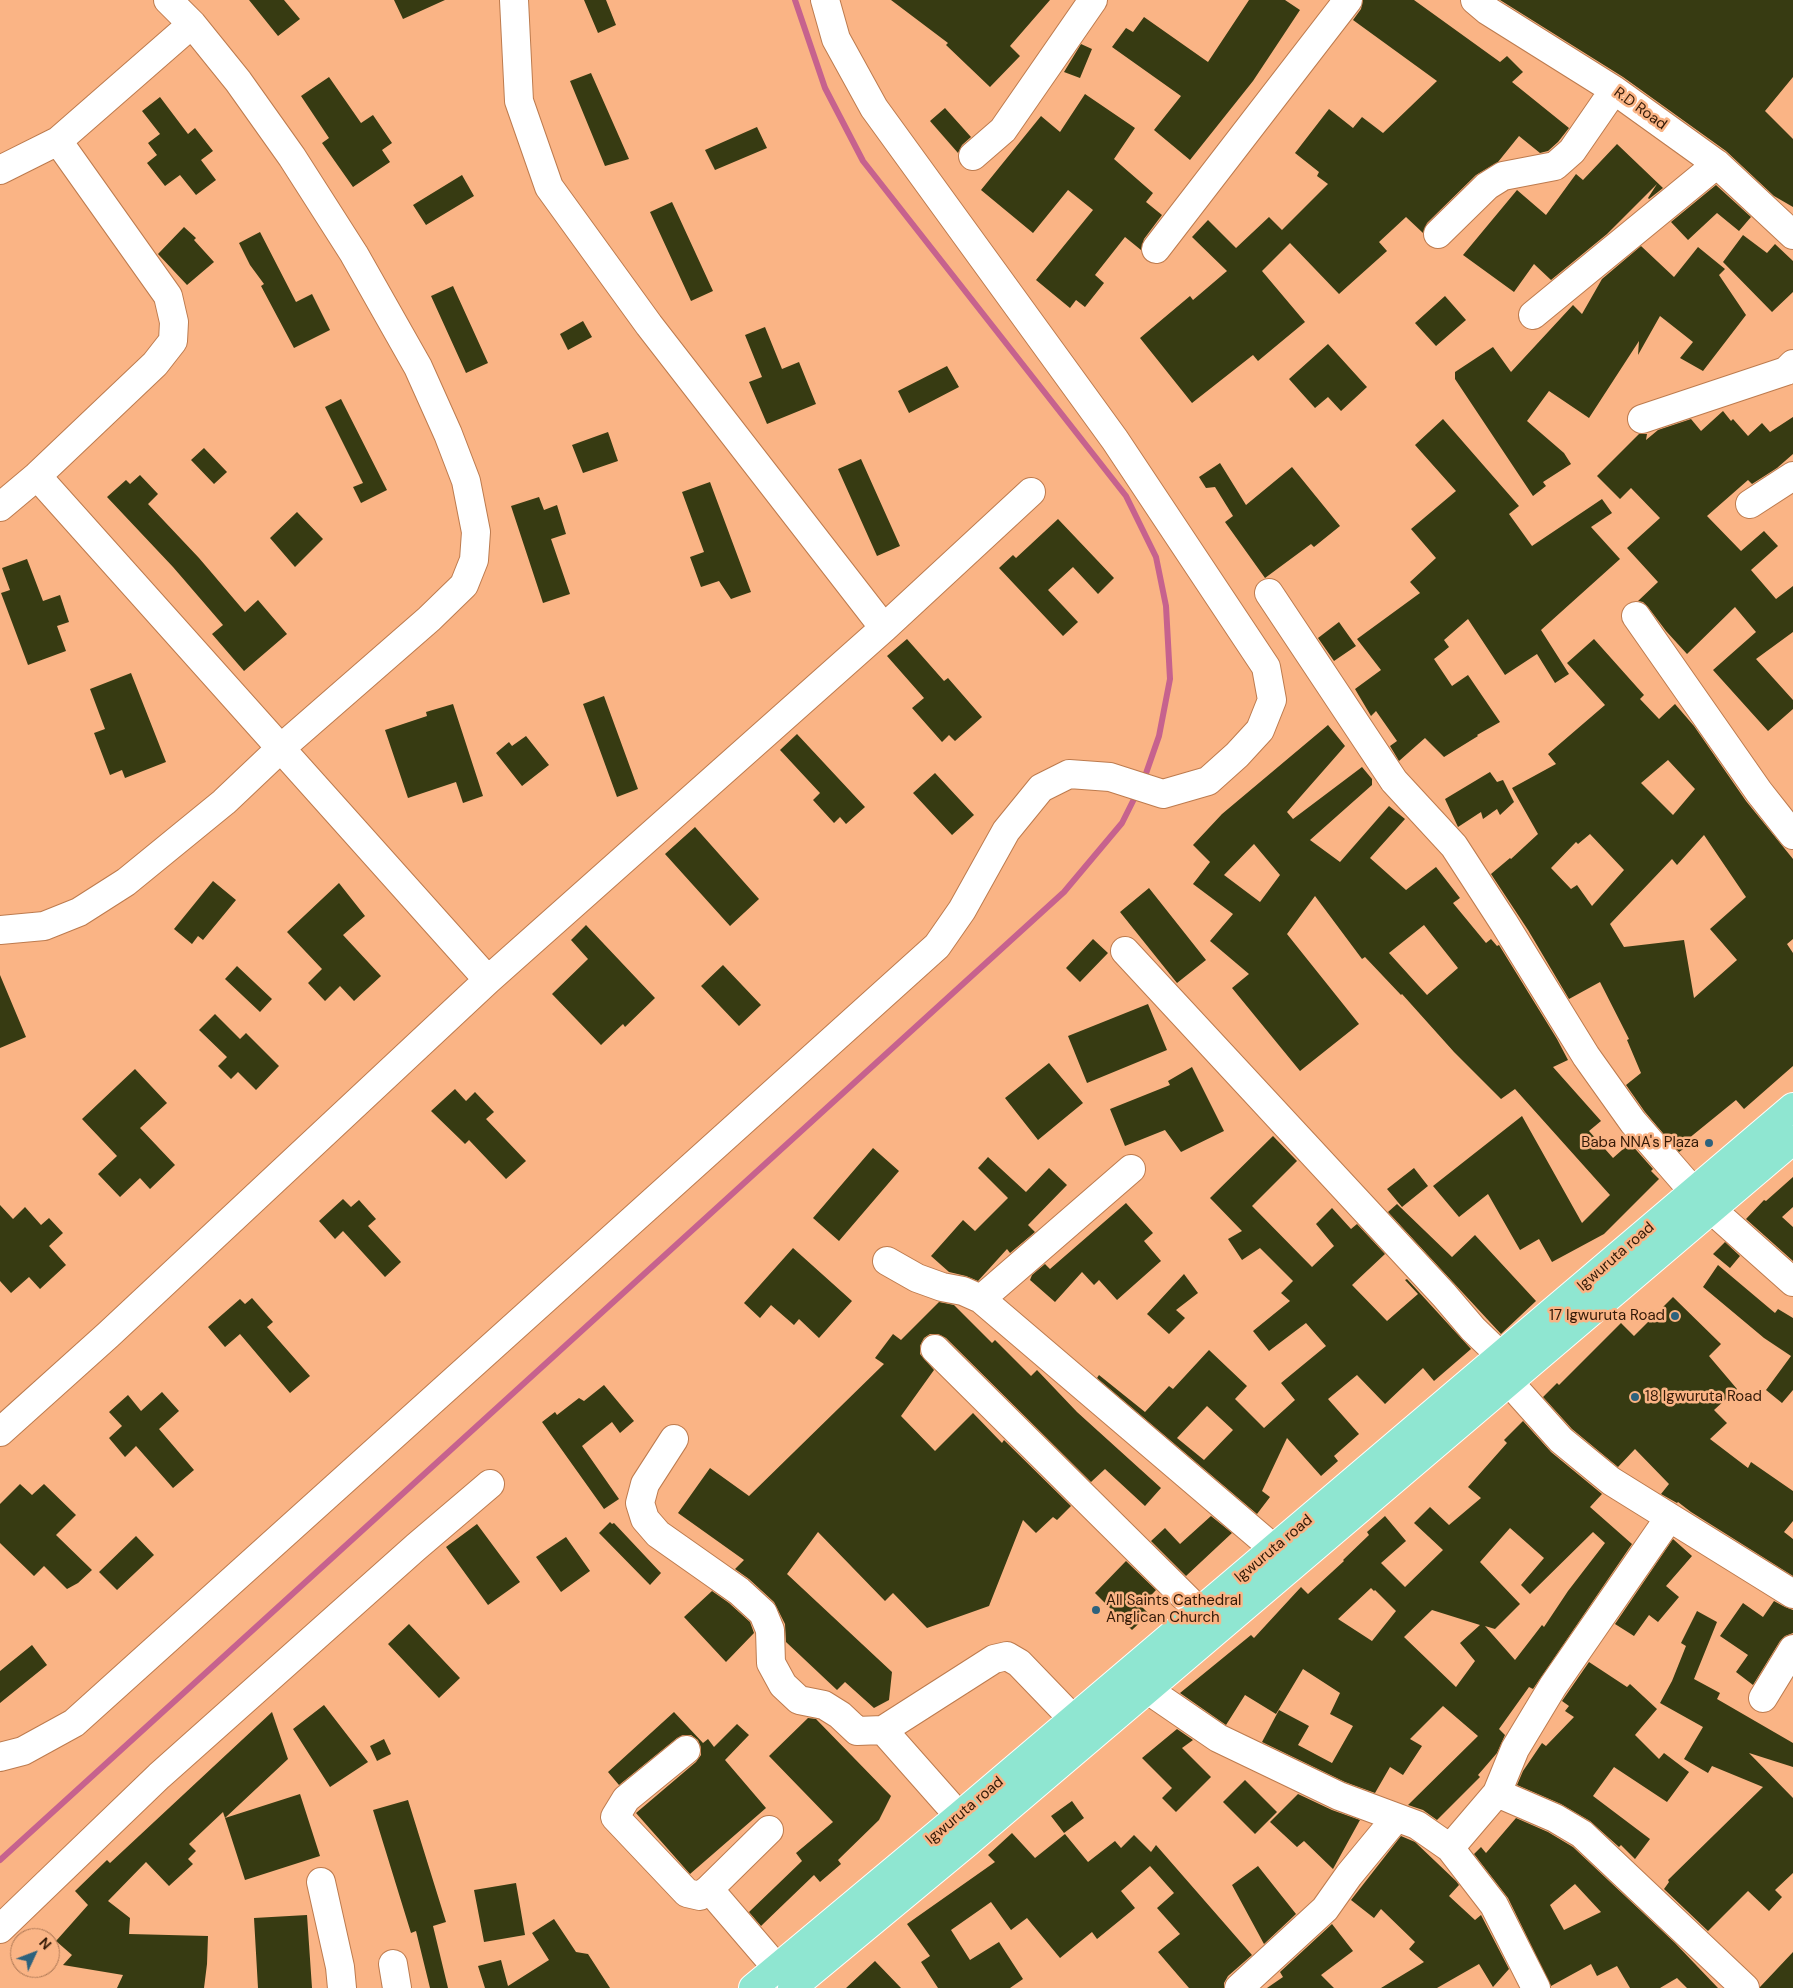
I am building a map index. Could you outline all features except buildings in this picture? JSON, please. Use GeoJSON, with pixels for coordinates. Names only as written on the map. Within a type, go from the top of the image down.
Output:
{"type":"FeatureCollection","features":[{"type":"Feature","properties":{"kind":"main road","name":"Igwuruta road"},"geometry":{"type":"LineString","coordinates":[[752,1988],[784,1978],[967,1843],[1148,1690],[1509,1382],[1702,1200],[1793,1107]]}},
{"type":"Feature","properties":{"kind":"main road","name":"Igwuruta road"},"geometry":{"type":"LineString","coordinates":[[784,1978],[959,1816],[1501,1356],[1702,1200],[1793,1140]]}},
{"type":"Feature","properties":{"kind":"street"},"geometry":{"type":"LineString","coordinates":[[0,930],[44,926],[79,912],[113,892],[224,802],[280,748],[378,665],[464,585],[474,560],[476,532],[466,481],[448,434],[413,359],[354,254],[292,157],[238,81],[192,24],[168,0]]}},
{"type":"Feature","properties":{"kind":"street"},"geometry":{"type":"LineString","coordinates":[[514,0],[519,101],[549,187],[649,325],[884,628]]}},
{"type":"Feature","properties":{"kind":"street"},"geometry":{"type":"LineString","coordinates":[[0,1756],[23,1752],[74,1723],[937,946],[962,910],[1006,831],[1041,788],[1069,774],[1110,777],[1163,794],[1208,781],[1237,755],[1260,730],[1272,700],[1266,667],[1115,440],[874,108],[836,39],[825,0]]}},
{"type":"Feature","properties":{"kind":"street"},"geometry":{"type":"LineString","coordinates":[[973,156],[1003,130],[1093,0]]}},
{"type":"Feature","properties":{"kind":"street"},"geometry":{"type":"LineString","coordinates":[[1156,249],[1348,0]]}},
{"type":"Feature","properties":{"kind":"street","name":"R.D Road"},"geometry":{"type":"LineString","coordinates":[[1487,4],[1614,90],[1717,164],[1793,235]]}},
{"type":"Feature","properties":{"kind":"street"},"geometry":{"type":"LineString","coordinates":[[0,170],[58,141],[192,24]]}},
{"type":"Feature","properties":{"kind":"street"},"geometry":{"type":"LineString","coordinates":[[1438,234],[1487,186],[1502,176],[1555,166],[1572,151],[1614,90]]}},
{"type":"Feature","properties":{"kind":"street"},"geometry":{"type":"LineString","coordinates":[[0,507],[37,476],[154,364],[173,341],[174,322],[168,296],[58,141]]}},
{"type":"Feature","properties":{"kind":"street"},"geometry":{"type":"LineString","coordinates":[[1533,315],[1717,164]]}},
{"type":"Feature","properties":{"kind":"street"},"geometry":{"type":"LineString","coordinates":[[1642,419],[1786,371],[1793,364]]}},
{"type":"Feature","properties":{"kind":"street"},"geometry":{"type":"LineString","coordinates":[[37,476],[488,980]]}},
{"type":"Feature","properties":{"kind":"street"},"geometry":{"type":"LineString","coordinates":[[1750,504],[1793,476]]}},
{"type":"Feature","properties":{"kind":"street"},"geometry":{"type":"LineString","coordinates":[[0,1432],[108,1335],[488,980],[884,628],[1031,492]]}},
{"type":"Feature","properties":{"kind":"street"},"geometry":{"type":"LineString","coordinates":[[1269,593],[1394,781],[1454,846],[1504,922],[1591,1063],[1633,1122],[1702,1200],[1793,1282]]}},
{"type":"Feature","properties":{"kind":"street"},"geometry":{"type":"LineString","coordinates":[[1636,616],[1759,792],[1793,835]]}},
{"type":"Feature","properties":{"kind":"street"},"geometry":{"type":"LineString","coordinates":[[1125,951],[1444,1295],[1473,1329],[1501,1356]]}},
{"type":"Feature","properties":{"kind":"street"},"geometry":{"type":"LineString","coordinates":[[981,1299],[1131,1169]]}},
{"type":"Feature","properties":{"kind":"street"},"geometry":{"type":"LineString","coordinates":[[887,1261],[917,1278],[942,1287],[963,1291],[981,1299],[1273,1548]]}},
{"type":"Feature","properties":{"kind":"street"},"geometry":{"type":"LineString","coordinates":[[935,1348],[1200,1612]]}},
{"type":"Feature","properties":{"kind":"street"},"geometry":{"type":"LineString","coordinates":[[1509,1382],[1561,1440],[1611,1482],[1793,1594]]}},
{"type":"Feature","properties":{"kind":"street"},"geometry":{"type":"LineString","coordinates":[[674,1439],[645,1484],[640,1503],[645,1519],[658,1534],[739,1591],[763,1613],[770,1630],[771,1663],[783,1685],[799,1700],[824,1705],[840,1715],[857,1731],[883,1730],[994,1659],[1007,1656],[1019,1663],[1073,1720]]}},
{"type":"Feature","properties":{"kind":"street"},"geometry":{"type":"LineString","coordinates":[[0,1929],[159,1776],[416,1547],[490,1484]]}},
{"type":"Feature","properties":{"kind":"street"},"geometry":{"type":"LineString","coordinates":[[1450,1848],[1497,1793],[1515,1748],[1553,1686],[1669,1518]]}},
{"type":"Feature","properties":{"kind":"street"},"geometry":{"type":"LineString","coordinates":[[1762,1698],[1793,1649]]}},
{"type":"Feature","properties":{"kind":"street"},"geometry":{"type":"LineString","coordinates":[[1148,1690],[1218,1738],[1339,1796],[1417,1825],[1450,1848],[1494,1905],[1536,1988]]}},
{"type":"Feature","properties":{"kind":"street"},"geometry":{"type":"LineString","coordinates":[[883,1730],[959,1816]]}},
{"type":"Feature","properties":{"kind":"street"},"geometry":{"type":"LineString","coordinates":[[686,1750],[626,1799],[615,1818],[687,1893],[700,1896],[769,1830]]}},
{"type":"Feature","properties":{"kind":"street"},"geometry":{"type":"LineString","coordinates":[[1497,1793],[1555,1818],[1582,1834],[1745,1988]]}},
{"type":"Feature","properties":{"kind":"street"},"geometry":{"type":"LineString","coordinates":[[1240,1988],[1325,1909],[1349,1875],[1396,1818]]}},
{"type":"Feature","properties":{"kind":"street"},"geometry":{"type":"LineString","coordinates":[[322,1882],[340,1967],[342,1988]]}},
{"type":"Feature","properties":{"kind":"street"},"geometry":{"type":"LineString","coordinates":[[709,1889],[784,1978]]}},
{"type":"Feature","properties":{"kind":"waterway"},"geometry":{"type":"LineString","coordinates":[[795,0],[825,88],[863,161],[1126,496],[1156,557],[1166,606],[1170,679],[1159,736],[1143,782]]}},
{"type":"Feature","properties":{"kind":"waterway"},"geometry":{"type":"LineString","coordinates":[[0,1860],[1064,892],[1122,823],[1137,793]]}},
{"type":"Feature","properties":{"kind":"place","name":"Baba NNA's Plaza"},"geometry":{"type":"Point","coordinates":[1709,1143]}},
{"type":"Feature","properties":{"kind":"place","name":"17 Igwuruta Road"},"geometry":{"type":"Point","coordinates":[1675,1316]}},
{"type":"Feature","properties":{"kind":"place","name":"18 Igwuruta Road"},"geometry":{"type":"Point","coordinates":[1635,1397]}},
{"type":"Feature","properties":{"kind":"place","name":"All Saints Cathedral Anglican Church"},"geometry":{"type":"Point","coordinates":[1096,1610]}}]}
